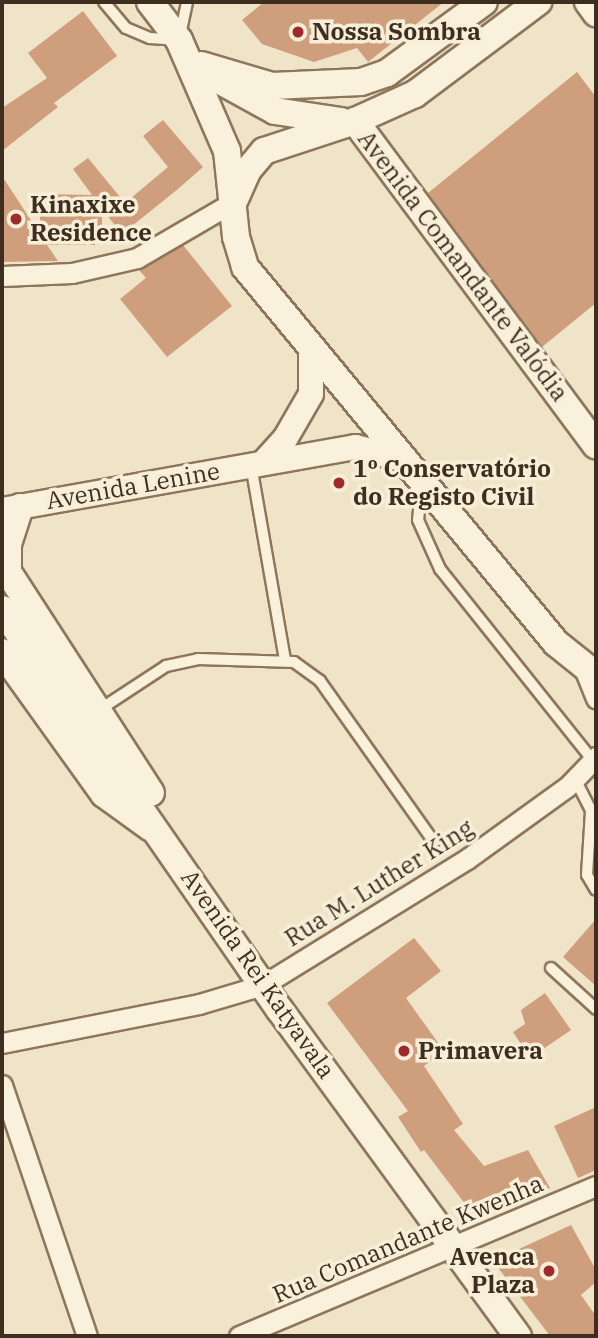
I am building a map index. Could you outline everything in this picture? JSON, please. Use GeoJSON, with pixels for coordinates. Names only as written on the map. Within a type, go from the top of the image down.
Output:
{"type":"FeatureCollection","features":[{"type":"Feature","properties":{"kind":"main road"},"geometry":{"type":"LineString","coordinates":[[150,2],[178,40],[201,65],[238,94],[266,108],[351,121]]}},
{"type":"Feature","properties":{"kind":"main road"},"geometry":{"type":"LineString","coordinates":[[201,65],[272,86],[361,82],[387,73],[484,2]]}},
{"type":"Feature","properties":{"kind":"main road"},"geometry":{"type":"LineString","coordinates":[[234,201],[248,170],[264,151],[351,121],[415,94],[538,2]]}},
{"type":"Feature","properties":{"kind":"main road"},"geometry":{"type":"LineString","coordinates":[[587,2],[596,13]]}},
{"type":"Feature","properties":{"kind":"main road"},"geometry":{"type":"LineString","coordinates":[[178,40],[227,151],[239,250],[266,296],[555,643],[589,670]]}},
{"type":"Feature","properties":{"kind":"main road","name":"Avenida Comandante Valódia"},"geometry":{"type":"LineString","coordinates":[[351,121],[596,445]]}},
{"type":"Feature","properties":{"kind":"main road"},"geometry":{"type":"LineString","coordinates":[[11,509],[8,572],[154,799],[158,832]]}},
{"type":"Feature","properties":{"kind":"main road","name":"Avenida Rei Katyavala"},"geometry":{"type":"LineString","coordinates":[[2,609],[263,985],[457,1248],[518,1336]]}},
{"type":"Feature","properties":{"kind":"main road"},"geometry":{"type":"LineString","coordinates":[[2,652],[104,794],[124,813],[158,832]]}},
{"type":"Feature","properties":{"kind":"street"},"geometry":{"type":"LineString","coordinates":[[2,276],[72,274],[137,258],[234,201]]}},
{"type":"Feature","properties":{"kind":"street"},"geometry":{"type":"LineString","coordinates":[[257,463],[290,430],[311,394],[311,352]]}},
{"type":"Feature","properties":{"kind":"street","name":"Avenida Lenine"},"geometry":{"type":"LineString","coordinates":[[11,509],[355,447],[402,459]]}},
{"type":"Feature","properties":{"kind":"street"},"geometry":{"type":"LineString","coordinates":[[589,670],[596,699]]}},
{"type":"Feature","properties":{"kind":"street","name":"Rua M. Luther King"},"geometry":{"type":"LineString","coordinates":[[2,1043],[199,1004],[263,985],[467,859],[575,779],[595,759]]}},
{"type":"Feature","properties":{"kind":"street"},"geometry":{"type":"LineString","coordinates":[[2,1085],[87,1336]]}},
{"type":"Feature","properties":{"kind":"street","name":"Rua Comandante Kwenha"},"geometry":{"type":"LineString","coordinates":[[239,1336],[457,1248],[596,1186]]}},
{"type":"Feature","properties":{"kind":"lane"},"geometry":{"type":"LineString","coordinates":[[104,2],[126,28],[150,37],[178,40],[187,2]]}},
{"type":"Feature","properties":{"kind":"lane"},"geometry":{"type":"LineString","coordinates":[[257,463],[285,660]]}},
{"type":"Feature","properties":{"kind":"lane"},"geometry":{"type":"LineString","coordinates":[[422,483],[418,520],[440,569],[595,759]]}},
{"type":"Feature","properties":{"kind":"lane"},"geometry":{"type":"LineString","coordinates":[[98,710],[166,666],[198,659],[285,660],[307,668],[320,681],[434,842]]}},
{"type":"Feature","properties":{"kind":"lane"},"geometry":{"type":"LineString","coordinates":[[575,779],[591,811],[586,875],[596,890]]}},
{"type":"Feature","properties":{"kind":"lane"},"geometry":{"type":"LineString","coordinates":[[551,968],[596,1009]]}},
{"type":"Feature","properties":{"kind":"building"},"geometry":{"type":"Polygon","coordinates":[[[264,2],[444,2],[368,62],[357,48],[314,62],[262,44],[242,20],[264,2]]]}},
{"type":"Feature","properties":{"kind":"building"},"geometry":{"type":"Polygon","coordinates":[[[83,11],[117,56],[54,103],[58,107],[2,151],[2,108],[47,78],[28,53],[83,11]]]}},
{"type":"Feature","properties":{"kind":"building"},"geometry":{"type":"Polygon","coordinates":[[[577,72],[596,97],[596,303],[542,347],[428,193],[577,72]]]}},
{"type":"Feature","properties":{"kind":"building"},"geometry":{"type":"Polygon","coordinates":[[[163,120],[203,167],[122,234],[102,209],[102,240],[95,240],[95,245],[47,245],[58,261],[2,262],[2,176],[40,234],[40,194],[92,195],[73,169],[88,158],[125,203],[168,167],[143,136],[163,120]]]}},
{"type":"Feature","properties":{"kind":"building"},"geometry":{"type":"Polygon","coordinates":[[[183,245],[232,306],[167,357],[120,299],[146,278],[139,270],[183,245]]]}},
{"type":"Feature","properties":{"kind":"building"},"geometry":{"type":"Polygon","coordinates":[[[596,919],[596,986],[563,957],[596,919]]]}},
{"type":"Feature","properties":{"kind":"building"},"geometry":{"type":"Polygon","coordinates":[[[414,938],[441,971],[406,998],[444,1051],[424,1066],[463,1124],[454,1130],[484,1166],[528,1150],[550,1188],[475,1217],[424,1150],[421,1152],[398,1117],[408,1111],[327,1003],[414,938]]]}},
{"type":"Feature","properties":{"kind":"building"},"geometry":{"type":"Polygon","coordinates":[[[545,993],[571,1030],[530,1058],[513,1032],[525,1024],[521,1010],[545,993]]]}},
{"type":"Feature","properties":{"kind":"building"},"geometry":{"type":"Polygon","coordinates":[[[596,1107],[596,1170],[578,1178],[554,1126],[596,1107]]]}},
{"type":"Feature","properties":{"kind":"building","name":"Avenca Plaza"},"geometry":{"type":"Polygon","coordinates":[[[571,1225],[596,1270],[596,1282],[581,1295],[596,1316],[596,1336],[550,1336],[493,1261],[571,1225]]]}},
{"type":"Feature","properties":{"kind":"place","name":"Nossa Sombra"},"geometry":{"type":"Point","coordinates":[298,32]}},
{"type":"Feature","properties":{"kind":"place","name":"Kinaxixe Residence"},"geometry":{"type":"Point","coordinates":[16,219]}},
{"type":"Feature","properties":{"kind":"place","name":"1º Conservatório do Registo Civil"},"geometry":{"type":"Point","coordinates":[339,483]}},
{"type":"Feature","properties":{"kind":"place","name":"Primavera"},"geometry":{"type":"Point","coordinates":[404,1051]}},
{"type":"Feature","properties":{"kind":"place","name":"Avenca Plaza"},"geometry":{"type":"Point","coordinates":[549,1271]}}]}
